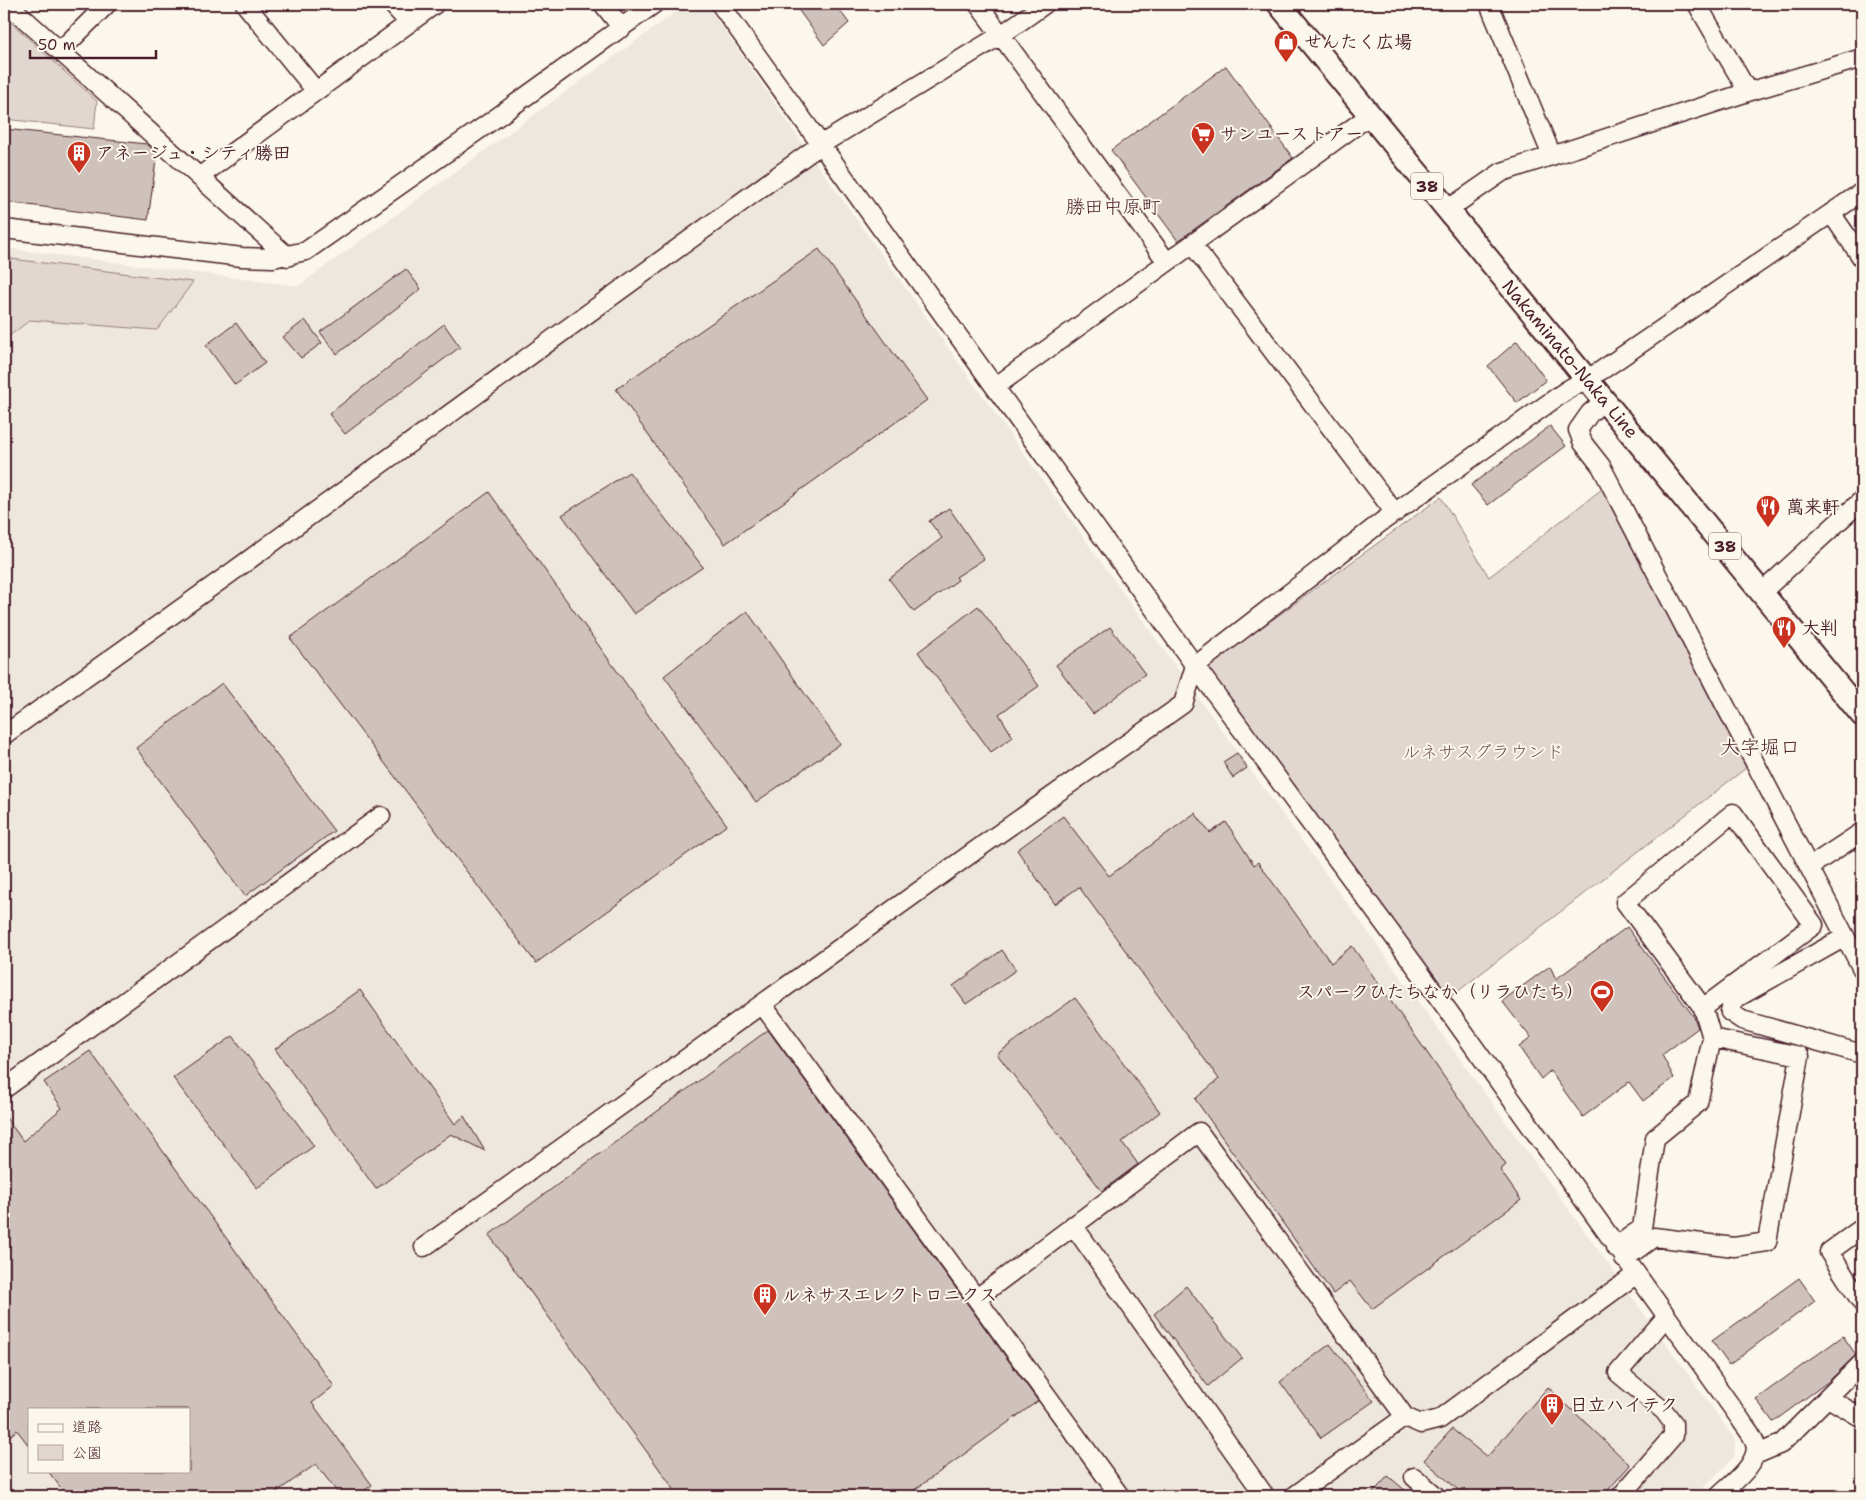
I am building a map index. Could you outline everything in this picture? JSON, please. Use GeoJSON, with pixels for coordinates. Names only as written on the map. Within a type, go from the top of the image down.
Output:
{"type":"FeatureCollection","features":[{"type":"Feature","properties":{"kind":"main road","name":"Nakaminato-Naka Line"},"geometry":{"type":"LineString","coordinates":[[1279,4],[1862,715]]}},
{"type":"Feature","properties":{"kind":"street"},"geometry":{"type":"LineString","coordinates":[[8,4],[288,257]]}},
{"type":"Feature","properties":{"kind":"street"},"geometry":{"type":"LineString","coordinates":[[60,51],[107,4]]}},
{"type":"Feature","properties":{"kind":"street"},"geometry":{"type":"LineString","coordinates":[[245,4],[316,91]]}},
{"type":"Feature","properties":{"kind":"street"},"geometry":{"type":"LineString","coordinates":[[392,4],[409,23]]}},
{"type":"Feature","properties":{"kind":"street"},"geometry":{"type":"LineString","coordinates":[[199,176],[435,4]]}},
{"type":"Feature","properties":{"kind":"street"},"geometry":{"type":"LineString","coordinates":[[603,4],[622,28]]}},
{"type":"Feature","properties":{"kind":"street"},"geometry":{"type":"LineString","coordinates":[[4,230],[242,257],[288,257],[306,251],[654,4]]}},
{"type":"Feature","properties":{"kind":"street"},"geometry":{"type":"LineString","coordinates":[[720,4],[1195,666],[1443,1004],[1619,1253],[1741,1420],[1756,1443],[1756,1455]]}},
{"type":"Feature","properties":{"kind":"street"},"geometry":{"type":"LineString","coordinates":[[978,4],[1167,262]]}},
{"type":"Feature","properties":{"kind":"street"},"geometry":{"type":"LineString","coordinates":[[4,735],[228,575],[820,145],[1001,35],[1045,4]]}},
{"type":"Feature","properties":{"kind":"street"},"geometry":{"type":"LineString","coordinates":[[1489,4],[1552,156]]}},
{"type":"Feature","properties":{"kind":"street"},"geometry":{"type":"LineString","coordinates":[[1697,4],[1748,92]]}},
{"type":"Feature","properties":{"kind":"street"},"geometry":{"type":"LineString","coordinates":[[1447,210],[1502,172],[1748,92],[1862,58]]}},
{"type":"Feature","properties":{"kind":"street"},"geometry":{"type":"LineString","coordinates":[[995,387],[1369,116]]}},
{"type":"Feature","properties":{"kind":"street"},"geometry":{"type":"LineString","coordinates":[[424,1247],[998,834],[1183,704],[1195,666],[1395,513],[1586,378],[1862,192]]}},
{"type":"Feature","properties":{"kind":"street"},"geometry":{"type":"LineString","coordinates":[[1831,213],[1862,258]]}},
{"type":"Feature","properties":{"kind":"street"},"geometry":{"type":"LineString","coordinates":[[1192,244],[1395,513]]}},
{"type":"Feature","properties":{"kind":"street"},"geometry":{"type":"LineString","coordinates":[[1604,401],[1590,413],[1578,430],[1583,443],[1601,466],[1862,969]]}},
{"type":"Feature","properties":{"kind":"street"},"geometry":{"type":"LineString","coordinates":[[1762,592],[1862,500]]}},
{"type":"Feature","properties":{"kind":"street"},"geometry":{"type":"LineString","coordinates":[[1619,1253],[1642,1228],[1655,1138],[1698,1103],[1712,1038],[1703,1008],[1626,902],[1733,813],[1814,925],[1703,1008]]}},
{"type":"Feature","properties":{"kind":"street"},"geometry":{"type":"LineString","coordinates":[[4,1089],[381,816]]}},
{"type":"Feature","properties":{"kind":"street"},"geometry":{"type":"LineString","coordinates":[[1809,867],[1862,832]]}},
{"type":"Feature","properties":{"kind":"street"},"geometry":{"type":"LineString","coordinates":[[1845,937],[1733,1000],[1730,1012],[1742,1020],[1862,1054]]}},
{"type":"Feature","properties":{"kind":"street"},"geometry":{"type":"LineString","coordinates":[[762,1004],[1120,1496]]}},
{"type":"Feature","properties":{"kind":"street"},"geometry":{"type":"LineString","coordinates":[[1619,1253],[1654,1237],[1734,1247],[1766,1242],[1800,1056],[1712,1038]]}},
{"type":"Feature","properties":{"kind":"street"},"geometry":{"type":"LineString","coordinates":[[977,1298],[1199,1132],[1405,1417],[1421,1424],[1440,1419],[1635,1275]]}},
{"type":"Feature","properties":{"kind":"street"},"geometry":{"type":"LineString","coordinates":[[1073,1225],[1266,1496]]}},
{"type":"Feature","properties":{"kind":"street"},"geometry":{"type":"LineString","coordinates":[[1862,1228],[1829,1252],[1862,1303]]}},
{"type":"Feature","properties":{"kind":"street"},"geometry":{"type":"LineString","coordinates":[[1621,1496],[1673,1436],[1673,1423],[1664,1411],[1618,1373],[1666,1317]]}},
{"type":"Feature","properties":{"kind":"street"},"geometry":{"type":"LineString","coordinates":[[1719,1496],[1747,1468],[1756,1455],[1781,1444],[1862,1363]]}},
{"type":"Feature","properties":{"kind":"street"},"geometry":{"type":"LineString","coordinates":[[1828,1398],[1862,1418]]}},
{"type":"Feature","properties":{"kind":"street"},"geometry":{"type":"LineString","coordinates":[[1294,1496],[1405,1417]]}},
{"type":"Feature","properties":{"kind":"street"},"geometry":{"type":"LineString","coordinates":[[1414,1477],[1436,1496]]}},
{"type":"Feature","properties":{"kind":"shaded area"},"geometry":{"type":"Polygon","coordinates":[[[687,4],[698,4],[712,12],[809,153],[1179,671],[1735,1439],[1734,1457],[1695,1496],[4,1496],[4,248],[298,286],[687,4]]]}},
{"type":"Feature","properties":{"kind":"green space"},"geometry":{"type":"Polygon","coordinates":[[[4,16],[97,101],[94,129],[4,119],[4,16]]]}},
{"type":"Feature","properties":{"kind":"green space"},"geometry":{"type":"Polygon","coordinates":[[[4,258],[193,282],[157,330],[30,320],[4,340],[4,258]]]}},
{"type":"Feature","properties":{"kind":"green space","name":"ルネサスグラウンド"},"geometry":{"type":"Polygon","coordinates":[[[1602,489],[1746,768],[1448,999],[1206,668],[1441,497],[1489,577],[1602,489]]]}},
{"type":"Feature","properties":{"kind":"building"},"geometry":{"type":"Polygon","coordinates":[[[794,4],[835,4],[849,23],[824,45],[794,4]]]}},
{"type":"Feature","properties":{"kind":"building","name":"サンユーストアー"},"geometry":{"type":"Polygon","coordinates":[[[1226,66],[1293,158],[1178,241],[1111,150],[1226,66]]]}},
{"type":"Feature","properties":{"kind":"building","name":"アネージュ・シティ勝田"},"geometry":{"type":"Polygon","coordinates":[[[4,129],[147,144],[157,153],[148,220],[4,202],[4,129]]]}},
{"type":"Feature","properties":{"kind":"building"},"geometry":{"type":"Polygon","coordinates":[[[819,249],[927,400],[725,544],[616,389],[819,249]]]}},
{"type":"Feature","properties":{"kind":"building"},"geometry":{"type":"Polygon","coordinates":[[[406,269],[421,289],[337,354],[320,332],[406,269]]]}},
{"type":"Feature","properties":{"kind":"building"},"geometry":{"type":"Polygon","coordinates":[[[305,320],[322,343],[301,358],[283,337],[305,320]]]}},
{"type":"Feature","properties":{"kind":"building"},"geometry":{"type":"Polygon","coordinates":[[[236,323],[265,363],[235,385],[206,345],[236,323]]]}},
{"type":"Feature","properties":{"kind":"building"},"geometry":{"type":"Polygon","coordinates":[[[444,324],[460,347],[345,434],[329,414],[444,324]]]}},
{"type":"Feature","properties":{"kind":"building"},"geometry":{"type":"Polygon","coordinates":[[[1517,341],[1546,380],[1517,403],[1488,366],[1517,341]]]}},
{"type":"Feature","properties":{"kind":"building"},"geometry":{"type":"Polygon","coordinates":[[[1550,426],[1566,446],[1488,505],[1471,485],[1550,426]]]}},
{"type":"Feature","properties":{"kind":"building"},"geometry":{"type":"Polygon","coordinates":[[[629,472],[703,567],[634,614],[562,515],[629,472]]]}},
{"type":"Feature","properties":{"kind":"building"},"geometry":{"type":"Polygon","coordinates":[[[489,492],[727,825],[536,963],[290,638],[489,492]]]}},
{"type":"Feature","properties":{"kind":"building"},"geometry":{"type":"Polygon","coordinates":[[[949,508],[984,559],[956,577],[958,580],[914,612],[889,579],[942,538],[929,521],[949,508]]]}},
{"type":"Feature","properties":{"kind":"building"},"geometry":{"type":"Polygon","coordinates":[[[978,606],[1039,686],[999,714],[1013,737],[991,752],[918,652],[978,606]]]}},
{"type":"Feature","properties":{"kind":"building"},"geometry":{"type":"Polygon","coordinates":[[[747,611],[840,744],[756,802],[664,676],[747,611]]]}},
{"type":"Feature","properties":{"kind":"building"},"geometry":{"type":"Polygon","coordinates":[[[1110,627],[1145,674],[1093,714],[1056,665],[1110,627]]]}},
{"type":"Feature","properties":{"kind":"building"},"geometry":{"type":"Polygon","coordinates":[[[222,683],[334,831],[245,896],[136,748],[222,683]]]}},
{"type":"Feature","properties":{"kind":"building"},"geometry":{"type":"Polygon","coordinates":[[[1237,753],[1247,768],[1233,778],[1223,762],[1237,753]]]}},
{"type":"Feature","properties":{"kind":"building"},"geometry":{"type":"Polygon","coordinates":[[[1195,813],[1210,833],[1226,822],[1254,865],[1258,862],[1331,963],[1352,946],[1506,1165],[1500,1170],[1521,1200],[1372,1309],[1350,1281],[1333,1294],[1195,1099],[1219,1079],[1079,887],[1055,904],[1017,850],[1063,816],[1109,876],[1195,813]]]}},
{"type":"Feature","properties":{"kind":"building","name":"スパークひたちなか（リラひたち）"},"geometry":{"type":"Polygon","coordinates":[[[1627,927],[1694,1017],[1698,1028],[1662,1055],[1674,1078],[1643,1101],[1629,1082],[1583,1117],[1550,1071],[1541,1079],[1519,1047],[1531,1038],[1502,1001],[1550,966],[1556,979],[1627,927]]]}},
{"type":"Feature","properties":{"kind":"building"},"geometry":{"type":"Polygon","coordinates":[[[1002,950],[1016,970],[966,1004],[953,986],[1002,950]]]}},
{"type":"Feature","properties":{"kind":"building"},"geometry":{"type":"Polygon","coordinates":[[[360,990],[455,1124],[464,1116],[485,1151],[451,1134],[376,1189],[275,1049],[360,990]]]}},
{"type":"Feature","properties":{"kind":"building"},"geometry":{"type":"Polygon","coordinates":[[[1075,998],[1160,1112],[1122,1142],[1138,1164],[1102,1191],[997,1054],[1075,998]]]}},
{"type":"Feature","properties":{"kind":"building","name":"ルネサスエレクトロニクス"},"geometry":{"type":"Polygon","coordinates":[[[768,1030],[1038,1401],[906,1496],[679,1496],[489,1235],[768,1030]]]}},
{"type":"Feature","properties":{"kind":"building"},"geometry":{"type":"Polygon","coordinates":[[[233,1036],[314,1146],[257,1188],[173,1078],[233,1036]]]}},
{"type":"Feature","properties":{"kind":"building"},"geometry":{"type":"Polygon","coordinates":[[[90,1051],[334,1386],[312,1403],[372,1485],[357,1496],[340,1496],[316,1464],[271,1496],[67,1496],[49,1472],[190,1472],[190,1408],[28,1408],[28,1445],[17,1430],[4,1441],[4,1115],[23,1141],[62,1108],[44,1082],[90,1051]]]}},
{"type":"Feature","properties":{"kind":"building"},"geometry":{"type":"Polygon","coordinates":[[[1799,1278],[1815,1301],[1729,1365],[1712,1341],[1799,1278]]]}},
{"type":"Feature","properties":{"kind":"building"},"geometry":{"type":"Polygon","coordinates":[[[1186,1286],[1242,1358],[1208,1386],[1154,1314],[1186,1286]]]}},
{"type":"Feature","properties":{"kind":"building"},"geometry":{"type":"Polygon","coordinates":[[[1843,1336],[1856,1355],[1829,1381],[1773,1422],[1756,1399],[1843,1336]]]}},
{"type":"Feature","properties":{"kind":"building"},"geometry":{"type":"Polygon","coordinates":[[[1330,1344],[1374,1401],[1321,1438],[1280,1382],[1330,1344]]]}},
{"type":"Feature","properties":{"kind":"building","name":"日立ハイテク"},"geometry":{"type":"Polygon","coordinates":[[[1548,1387],[1630,1465],[1603,1496],[1465,1496],[1424,1460],[1452,1429],[1487,1457],[1548,1387]]]}},
{"type":"Feature","properties":{"kind":"building"},"geometry":{"type":"Polygon","coordinates":[[[1388,1476],[1412,1496],[1370,1496],[1388,1476]]]}},
{"type":"Feature","properties":{"kind":"place","name":"せんたく広場"},"geometry":{"type":"Point","coordinates":[1286,63]}},
{"type":"Feature","properties":{"kind":"place","name":"サンユーストアー"},"geometry":{"type":"Point","coordinates":[1203,155]}},
{"type":"Feature","properties":{"kind":"place","name":"アネージュ・シティ勝田"},"geometry":{"type":"Point","coordinates":[79,174]}},
{"type":"Feature","properties":{"kind":"place","name":"萬来軒"},"geometry":{"type":"Point","coordinates":[1768,528]}},
{"type":"Feature","properties":{"kind":"place","name":"大判"},"geometry":{"type":"Point","coordinates":[1784,649]}},
{"type":"Feature","properties":{"kind":"place","name":"スパークひたちなか（リラひたち）"},"geometry":{"type":"Point","coordinates":[1602,1013]}},
{"type":"Feature","properties":{"kind":"place","name":"ルネサスエレクトロニクス"},"geometry":{"type":"Point","coordinates":[765,1316]}},
{"type":"Feature","properties":{"kind":"place","name":"日立ハイテク"},"geometry":{"type":"Point","coordinates":[1552,1426]}},
{"type":"Feature","properties":{"kind":"district","name":"勝田中原町"},"geometry":{"type":"Point","coordinates":[1113,206]}},
{"type":"Feature","properties":{"kind":"district","name":"大字堀口"},"geometry":{"type":"Point","coordinates":[1760,747]}}]}
